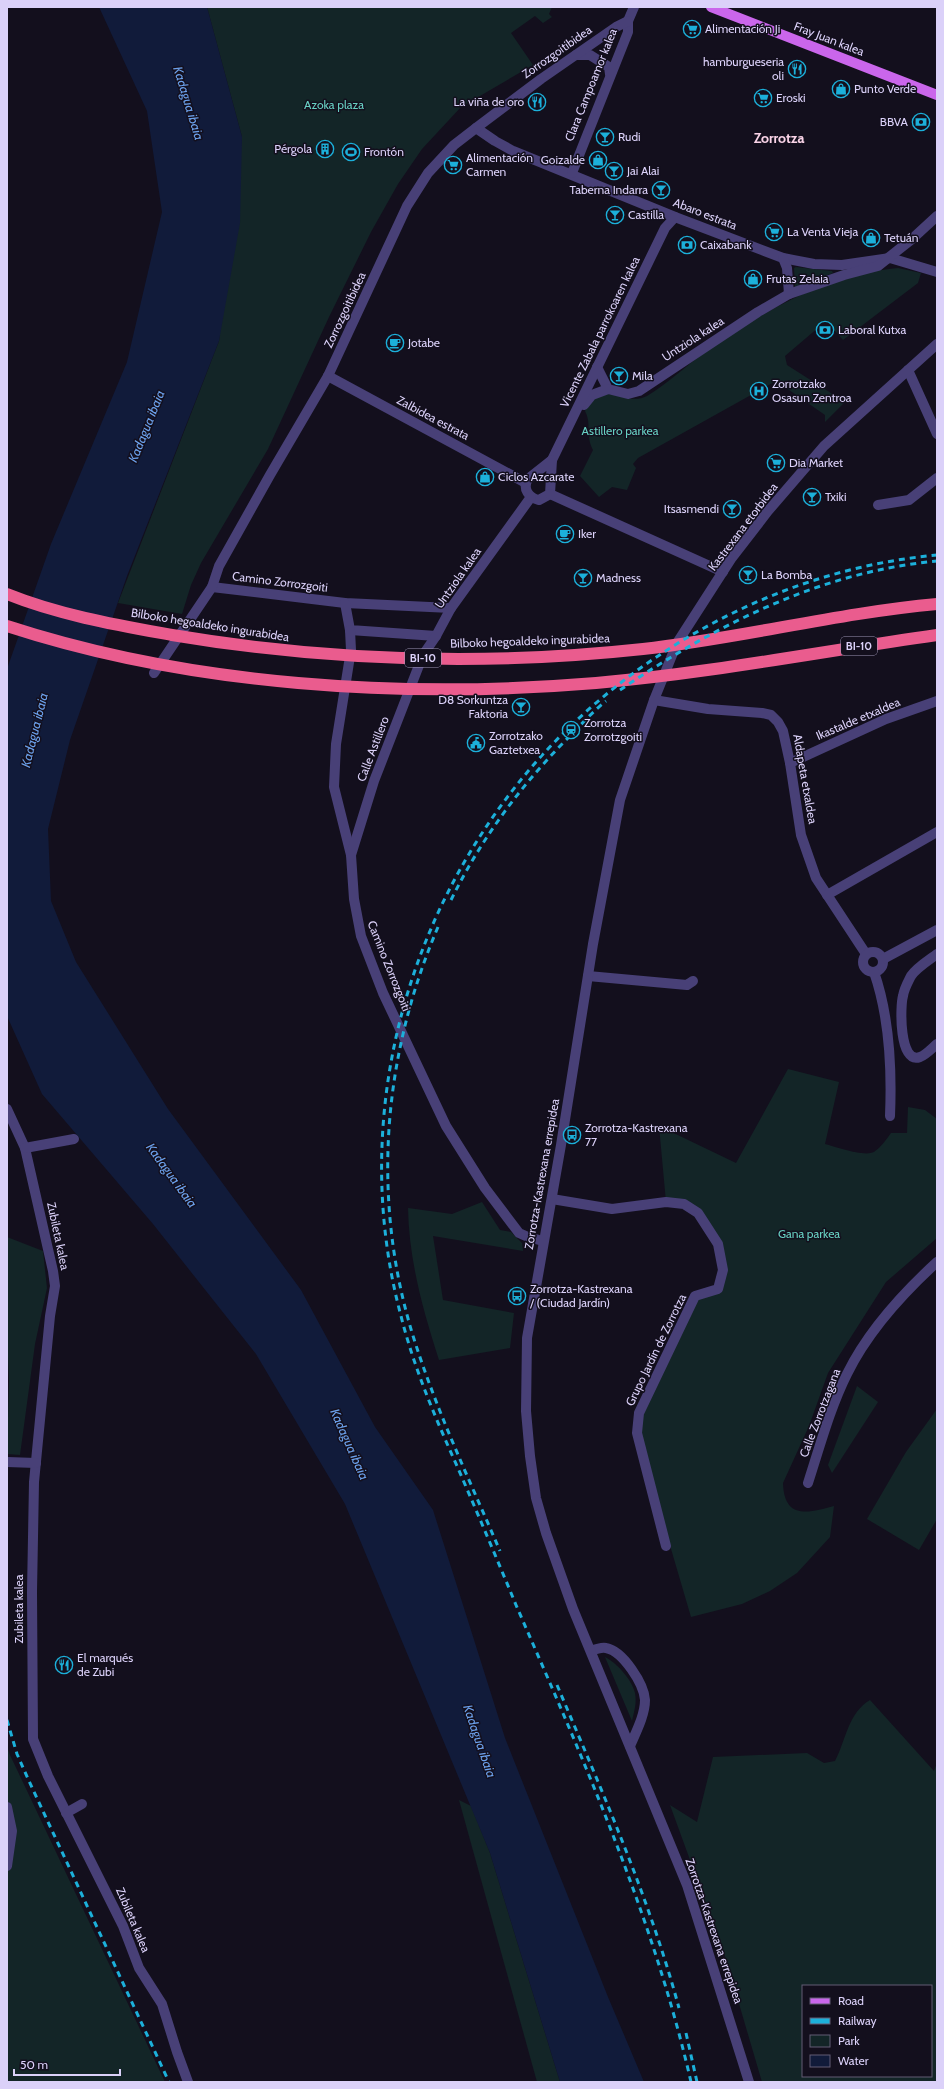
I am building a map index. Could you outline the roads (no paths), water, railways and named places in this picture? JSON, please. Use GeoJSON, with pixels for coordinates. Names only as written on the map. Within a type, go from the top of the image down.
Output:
{"type":"FeatureCollection","features":[{"type":"Feature","properties":{"kind":"highway","name":"Bilboko hegoaldeko ingurabidea"},"geometry":{"type":"LineString","coordinates":[[7,594],[89,618],[134,628],[202,640],[306,653],[385,657],[485,659],[578,655],[712,640],[844,617],[937,604]]}},
{"type":"Feature","properties":{"kind":"highway","name":"BI-10"},"geometry":{"type":"LineString","coordinates":[[7,626],[50,640],[130,658],[201,670],[295,682],[367,687],[446,689],[590,683],[780,659],[937,635]]}},
{"type":"Feature","properties":{"kind":"main road","name":"Fray Juan kalea"},"geometry":{"type":"LineString","coordinates":[[711,7],[725,10],[937,95]]}},
{"type":"Feature","properties":{"kind":"street","name":"Clara Campoamor kalea"},"geometry":{"type":"LineString","coordinates":[[572,173],[610,74],[628,32],[628,21],[634,7]]}},
{"type":"Feature","properties":{"kind":"street","name":"Zorrozgoitibidea"},"geometry":{"type":"LineString","coordinates":[[154,673],[212,587],[219,566],[328,376],[407,206],[428,173],[454,145],[476,128],[576,55],[616,27],[628,21]]}},
{"type":"Feature","properties":{"kind":"street"},"geometry":{"type":"LineString","coordinates":[[576,55],[590,55],[609,67],[610,74]]}},
{"type":"Feature","properties":{"kind":"street","name":"Abaro estrata"},"geometry":{"type":"LineString","coordinates":[[476,128],[513,151],[572,173],[675,217],[783,258],[814,264],[842,265],[890,258],[937,272]]}},
{"type":"Feature","properties":{"kind":"street","name":"Untziola kalea"},"geometry":{"type":"LineString","coordinates":[[608,389],[628,394],[639,391],[758,312],[789,294],[844,275],[878,266],[890,258],[937,216]]}},
{"type":"Feature","properties":{"kind":"street","name":"Vicente Zabala parrokoaren kalea"},"geometry":{"type":"LineString","coordinates":[[552,460],[573,420],[596,367],[665,228],[675,217]]}},
{"type":"Feature","properties":{"kind":"street"},"geometry":{"type":"LineString","coordinates":[[783,258],[787,268],[789,294]]}},
{"type":"Feature","properties":{"kind":"street","name":"Kastrexana etorbidea"},"geometry":{"type":"LineString","coordinates":[[654,700],[677,643],[723,572],[768,511],[824,446],[937,344]]}},
{"type":"Feature","properties":{"kind":"street"},"geometry":{"type":"LineString","coordinates":[[573,420],[592,395],[608,389],[596,367]]}},
{"type":"Feature","properties":{"kind":"street"},"geometry":{"type":"LineString","coordinates":[[908,370],[937,434]]}},
{"type":"Feature","properties":{"kind":"street","name":"Zalbidea estrata"},"geometry":{"type":"LineString","coordinates":[[328,376],[526,483]]}},
{"type":"Feature","properties":{"kind":"street"},"geometry":{"type":"LineString","coordinates":[[550,494],[552,460]]}},
{"type":"Feature","properties":{"kind":"street"},"geometry":{"type":"LineString","coordinates":[[550,494],[539,500],[531,497],[526,491],[526,483],[528,479],[552,460]]}},
{"type":"Feature","properties":{"kind":"street"},"geometry":{"type":"LineString","coordinates":[[878,505],[910,500],[937,478]]}},
{"type":"Feature","properties":{"kind":"street"},"geometry":{"type":"LineString","coordinates":[[550,494],[723,572]]}},
{"type":"Feature","properties":{"kind":"street","name":"Untziola kalea"},"geometry":{"type":"LineString","coordinates":[[424,655],[451,608],[531,497]]}},
{"type":"Feature","properties":{"kind":"street","name":"Camino Zorrozgoiti"},"geometry":{"type":"LineString","coordinates":[[212,587],[345,603],[451,608]]}},
{"type":"Feature","properties":{"kind":"street","name":"Camino Zorrozgoiti"},"geometry":{"type":"LineString","coordinates":[[345,603],[352,650],[336,744],[334,787],[351,854],[354,899],[361,936],[383,993],[446,1126],[485,1188],[519,1233],[543,1241]]}},
{"type":"Feature","properties":{"kind":"street"},"geometry":{"type":"LineString","coordinates":[[350,630],[436,636]]}},
{"type":"Feature","properties":{"kind":"street","name":"Calle Astillero"},"geometry":{"type":"LineString","coordinates":[[351,854],[374,781],[424,655]]}},
{"type":"Feature","properties":{"kind":"street","name":"Aldapeta etxaldea"},"geometry":{"type":"LineString","coordinates":[[654,700],[708,709],[762,713],[771,715],[778,722],[783,731],[790,763],[802,835],[816,878],[866,954]]}},
{"type":"Feature","properties":{"kind":"street","name":"Zorrotza-Kastrexana errepidea"},"geometry":{"type":"LineString","coordinates":[[654,700],[620,800],[588,976],[552,1199],[543,1241],[527,1338],[526,1411],[536,1498],[556,1566],[687,1885],[749,2082]]}},
{"type":"Feature","properties":{"kind":"street","name":"Ikastalde etxaldea"},"geometry":{"type":"LineString","coordinates":[[790,763],[886,719],[937,701]]}},
{"type":"Feature","properties":{"kind":"street"},"geometry":{"type":"LineString","coordinates":[[828,895],[937,832]]}},
{"type":"Feature","properties":{"kind":"street"},"geometry":{"type":"LineString","coordinates":[[883,959],[937,930]]}},
{"type":"Feature","properties":{"kind":"street"},"geometry":{"type":"LineString","coordinates":[[874,972],[882,966],[883,959],[877,952],[866,954],[862,963],[864,968],[874,972],[882,994],[887,1029],[891,1087],[890,1116]]}},
{"type":"Feature","properties":{"kind":"street"},"geometry":{"type":"LineString","coordinates":[[937,954],[912,974],[903,994],[901,1012],[904,1045],[908,1054],[916,1058],[920,1057],[937,1044]]}},
{"type":"Feature","properties":{"kind":"street"},"geometry":{"type":"LineString","coordinates":[[588,976],[687,985],[693,981]]}},
{"type":"Feature","properties":{"kind":"street","name":"Zubileta kalea"},"geometry":{"type":"LineString","coordinates":[[7,1109],[25,1148],[53,1271],[55,1286],[50,1316],[36,1463],[32,1592],[33,1739],[48,1776],[66,1813],[124,1926],[139,1968],[162,2004],[176,2052],[188,2082]]}},
{"type":"Feature","properties":{"kind":"street"},"geometry":{"type":"LineString","coordinates":[[25,1148],[74,1139]]}},
{"type":"Feature","properties":{"kind":"street","name":"Grupo Jardín de Zorrotza"},"geometry":{"type":"LineString","coordinates":[[552,1199],[612,1208],[666,1202],[684,1204],[698,1214],[718,1244],[724,1270],[718,1289],[694,1296],[639,1413],[637,1433],[666,1546]]}},
{"type":"Feature","properties":{"kind":"street","name":"Calle Zorrotzagana"},"geometry":{"type":"LineString","coordinates":[[808,1483],[837,1396],[848,1372],[868,1340],[894,1304],[937,1262]]}},
{"type":"Feature","properties":{"kind":"street"},"geometry":{"type":"LineString","coordinates":[[7,1462],[36,1463]]}},
{"type":"Feature","properties":{"kind":"street"},"geometry":{"type":"LineString","coordinates":[[591,1651],[607,1648],[614,1651],[636,1673],[644,1692],[645,1701],[640,1722],[630,1746]]}},
{"type":"Feature","properties":{"kind":"street"},"geometry":{"type":"LineString","coordinates":[[66,1813],[82,1804]]}},
{"type":"Feature","properties":{"kind":"street"},"geometry":{"type":"LineString","coordinates":[[7,1807],[12,1832],[7,1866]]}},
{"type":"Feature","properties":{"kind":"water","name":"Kadagua ibaia"},"geometry":{"type":"Polygon","coordinates":[[[99,7],[207,7],[242,137],[240,223],[219,341],[127,576],[70,740],[48,829],[51,901],[76,962],[168,1109],[301,1290],[375,1427],[433,1510],[505,1738],[608,1997],[644,2082],[560,2082],[490,1853],[345,1504],[256,1354],[153,1224],[42,1094],[7,1016],[7,669],[51,544],[127,362],[162,212],[147,111],[99,7]]]}},
{"type":"Feature","properties":{"kind":"railway"},"geometry":{"type":"LineString","coordinates":[[691,2082],[657,1959],[615,1840],[567,1722],[433,1411],[406,1335],[386,1243],[382,1169],[386,1095],[400,1022],[422,952],[452,885],[490,821],[536,762],[576,721],[620,684],[667,650],[717,621],[770,597],[824,577],[880,563],[937,555]]}},
{"type":"Feature","properties":{"kind":"railway"},"geometry":{"type":"LineString","coordinates":[[620,690],[656,666],[694,644],[771,605],[852,577],[894,567],[937,561]]}},
{"type":"Feature","properties":{"kind":"railway"},"geometry":{"type":"LineString","coordinates":[[451,900],[474,857],[501,816],[547,760],[606,701]]}},
{"type":"Feature","properties":{"kind":"railway"},"geometry":{"type":"LineString","coordinates":[[438,927],[419,977],[405,1027],[394,1079],[389,1131],[388,1183],[392,1235],[400,1287],[423,1366],[454,1446],[500,1551]]}},
{"type":"Feature","properties":{"kind":"railway"},"geometry":{"type":"LineString","coordinates":[[557,1685],[624,1845],[654,1926],[679,2008]]}},
{"type":"Feature","properties":{"kind":"railway"},"geometry":{"type":"LineString","coordinates":[[7,1720],[17,1754],[29,1781],[169,2082]]}},
{"type":"Feature","properties":{"kind":"railway"},"geometry":{"type":"LineString","coordinates":[[686,2033],[697,2082]]}},
{"type":"Feature","properties":{"kind":"place","name":"Alimentación Ji"},"geometry":{"type":"Point","coordinates":[692,29]}},
{"type":"Feature","properties":{"kind":"place","name":"hamburgueseria oli"},"geometry":{"type":"Point","coordinates":[797,69]}},
{"type":"Feature","properties":{"kind":"place","name":"Punto Verde"},"geometry":{"type":"Point","coordinates":[841,89]}},
{"type":"Feature","properties":{"kind":"place","name":"Eroski"},"geometry":{"type":"Point","coordinates":[763,98]}},
{"type":"Feature","properties":{"kind":"place","name":"La viña de oro"},"geometry":{"type":"Point","coordinates":[537,102]}},
{"type":"Feature","properties":{"kind":"place","name":"BBVA"},"geometry":{"type":"Point","coordinates":[921,122]}},
{"type":"Feature","properties":{"kind":"place","name":"Rudi"},"geometry":{"type":"Point","coordinates":[605,137]}},
{"type":"Feature","properties":{"kind":"place","name":"Pérgola"},"geometry":{"type":"Point","coordinates":[325,149]}},
{"type":"Feature","properties":{"kind":"place","name":"Frontón"},"geometry":{"type":"Point","coordinates":[351,152]}},
{"type":"Feature","properties":{"kind":"place","name":"Goizalde"},"geometry":{"type":"Point","coordinates":[598,160]}},
{"type":"Feature","properties":{"kind":"place","name":"Alimentación Carmen"},"geometry":{"type":"Point","coordinates":[453,165]}},
{"type":"Feature","properties":{"kind":"place","name":"Jai Alai"},"geometry":{"type":"Point","coordinates":[614,171]}},
{"type":"Feature","properties":{"kind":"place","name":"Taberna Indarra"},"geometry":{"type":"Point","coordinates":[661,190]}},
{"type":"Feature","properties":{"kind":"place","name":"Castilla"},"geometry":{"type":"Point","coordinates":[615,215]}},
{"type":"Feature","properties":{"kind":"place","name":"La Venta Vieja"},"geometry":{"type":"Point","coordinates":[774,232]}},
{"type":"Feature","properties":{"kind":"place","name":"Tetuán"},"geometry":{"type":"Point","coordinates":[871,238]}},
{"type":"Feature","properties":{"kind":"place","name":"Caixabank"},"geometry":{"type":"Point","coordinates":[687,245]}},
{"type":"Feature","properties":{"kind":"place","name":"Frutas Zelaia"},"geometry":{"type":"Point","coordinates":[753,279]}},
{"type":"Feature","properties":{"kind":"place","name":"Laboral Kutxa"},"geometry":{"type":"Point","coordinates":[825,330]}},
{"type":"Feature","properties":{"kind":"place","name":"Jotabe"},"geometry":{"type":"Point","coordinates":[395,343]}},
{"type":"Feature","properties":{"kind":"place","name":"Mila"},"geometry":{"type":"Point","coordinates":[619,376]}},
{"type":"Feature","properties":{"kind":"place","name":"Zorrotzako Osasun Zentroa"},"geometry":{"type":"Point","coordinates":[759,391]}},
{"type":"Feature","properties":{"kind":"place","name":"Dia Market"},"geometry":{"type":"Point","coordinates":[776,463]}},
{"type":"Feature","properties":{"kind":"place","name":"Ciclos Azcarate"},"geometry":{"type":"Point","coordinates":[485,477]}},
{"type":"Feature","properties":{"kind":"place","name":"Txiki"},"geometry":{"type":"Point","coordinates":[812,497]}},
{"type":"Feature","properties":{"kind":"place","name":"Itsasmendi"},"geometry":{"type":"Point","coordinates":[732,509]}},
{"type":"Feature","properties":{"kind":"place","name":"Iker"},"geometry":{"type":"Point","coordinates":[565,534]}},
{"type":"Feature","properties":{"kind":"place","name":"La Bomba"},"geometry":{"type":"Point","coordinates":[748,575]}},
{"type":"Feature","properties":{"kind":"place","name":"Madness"},"geometry":{"type":"Point","coordinates":[583,578]}},
{"type":"Feature","properties":{"kind":"place","name":"D8 Sorkuntza Faktoria"},"geometry":{"type":"Point","coordinates":[521,707]}},
{"type":"Feature","properties":{"kind":"place","name":"Zorrotza Zorrotzgoiti"},"geometry":{"type":"Point","coordinates":[571,730]}},
{"type":"Feature","properties":{"kind":"place","name":"Zorrotzako Gaztetxea"},"geometry":{"type":"Point","coordinates":[476,743]}},
{"type":"Feature","properties":{"kind":"place","name":"Zorrotza-Kastrexana 77"},"geometry":{"type":"Point","coordinates":[572,1135]}},
{"type":"Feature","properties":{"kind":"place","name":"Zorrotza-Kastrexana / (Ciudad Jardín)"},"geometry":{"type":"Point","coordinates":[517,1296]}},
{"type":"Feature","properties":{"kind":"place","name":"El marqués de Zubi"},"geometry":{"type":"Point","coordinates":[64,1665]}},
{"type":"Feature","properties":{"kind":"district","name":"Zorrotza"},"geometry":{"type":"Point","coordinates":[779,138]}},
{"type":"Feature","properties":{"kind":"park label","name":"Azoka plaza"},"geometry":{"type":"Point","coordinates":[334,105]}},
{"type":"Feature","properties":{"kind":"park label","name":"Astillero parkea"},"geometry":{"type":"Point","coordinates":[620,431]}},
{"type":"Feature","properties":{"kind":"park label","name":"Gana parkea"},"geometry":{"type":"Point","coordinates":[809,1234]}}]}
